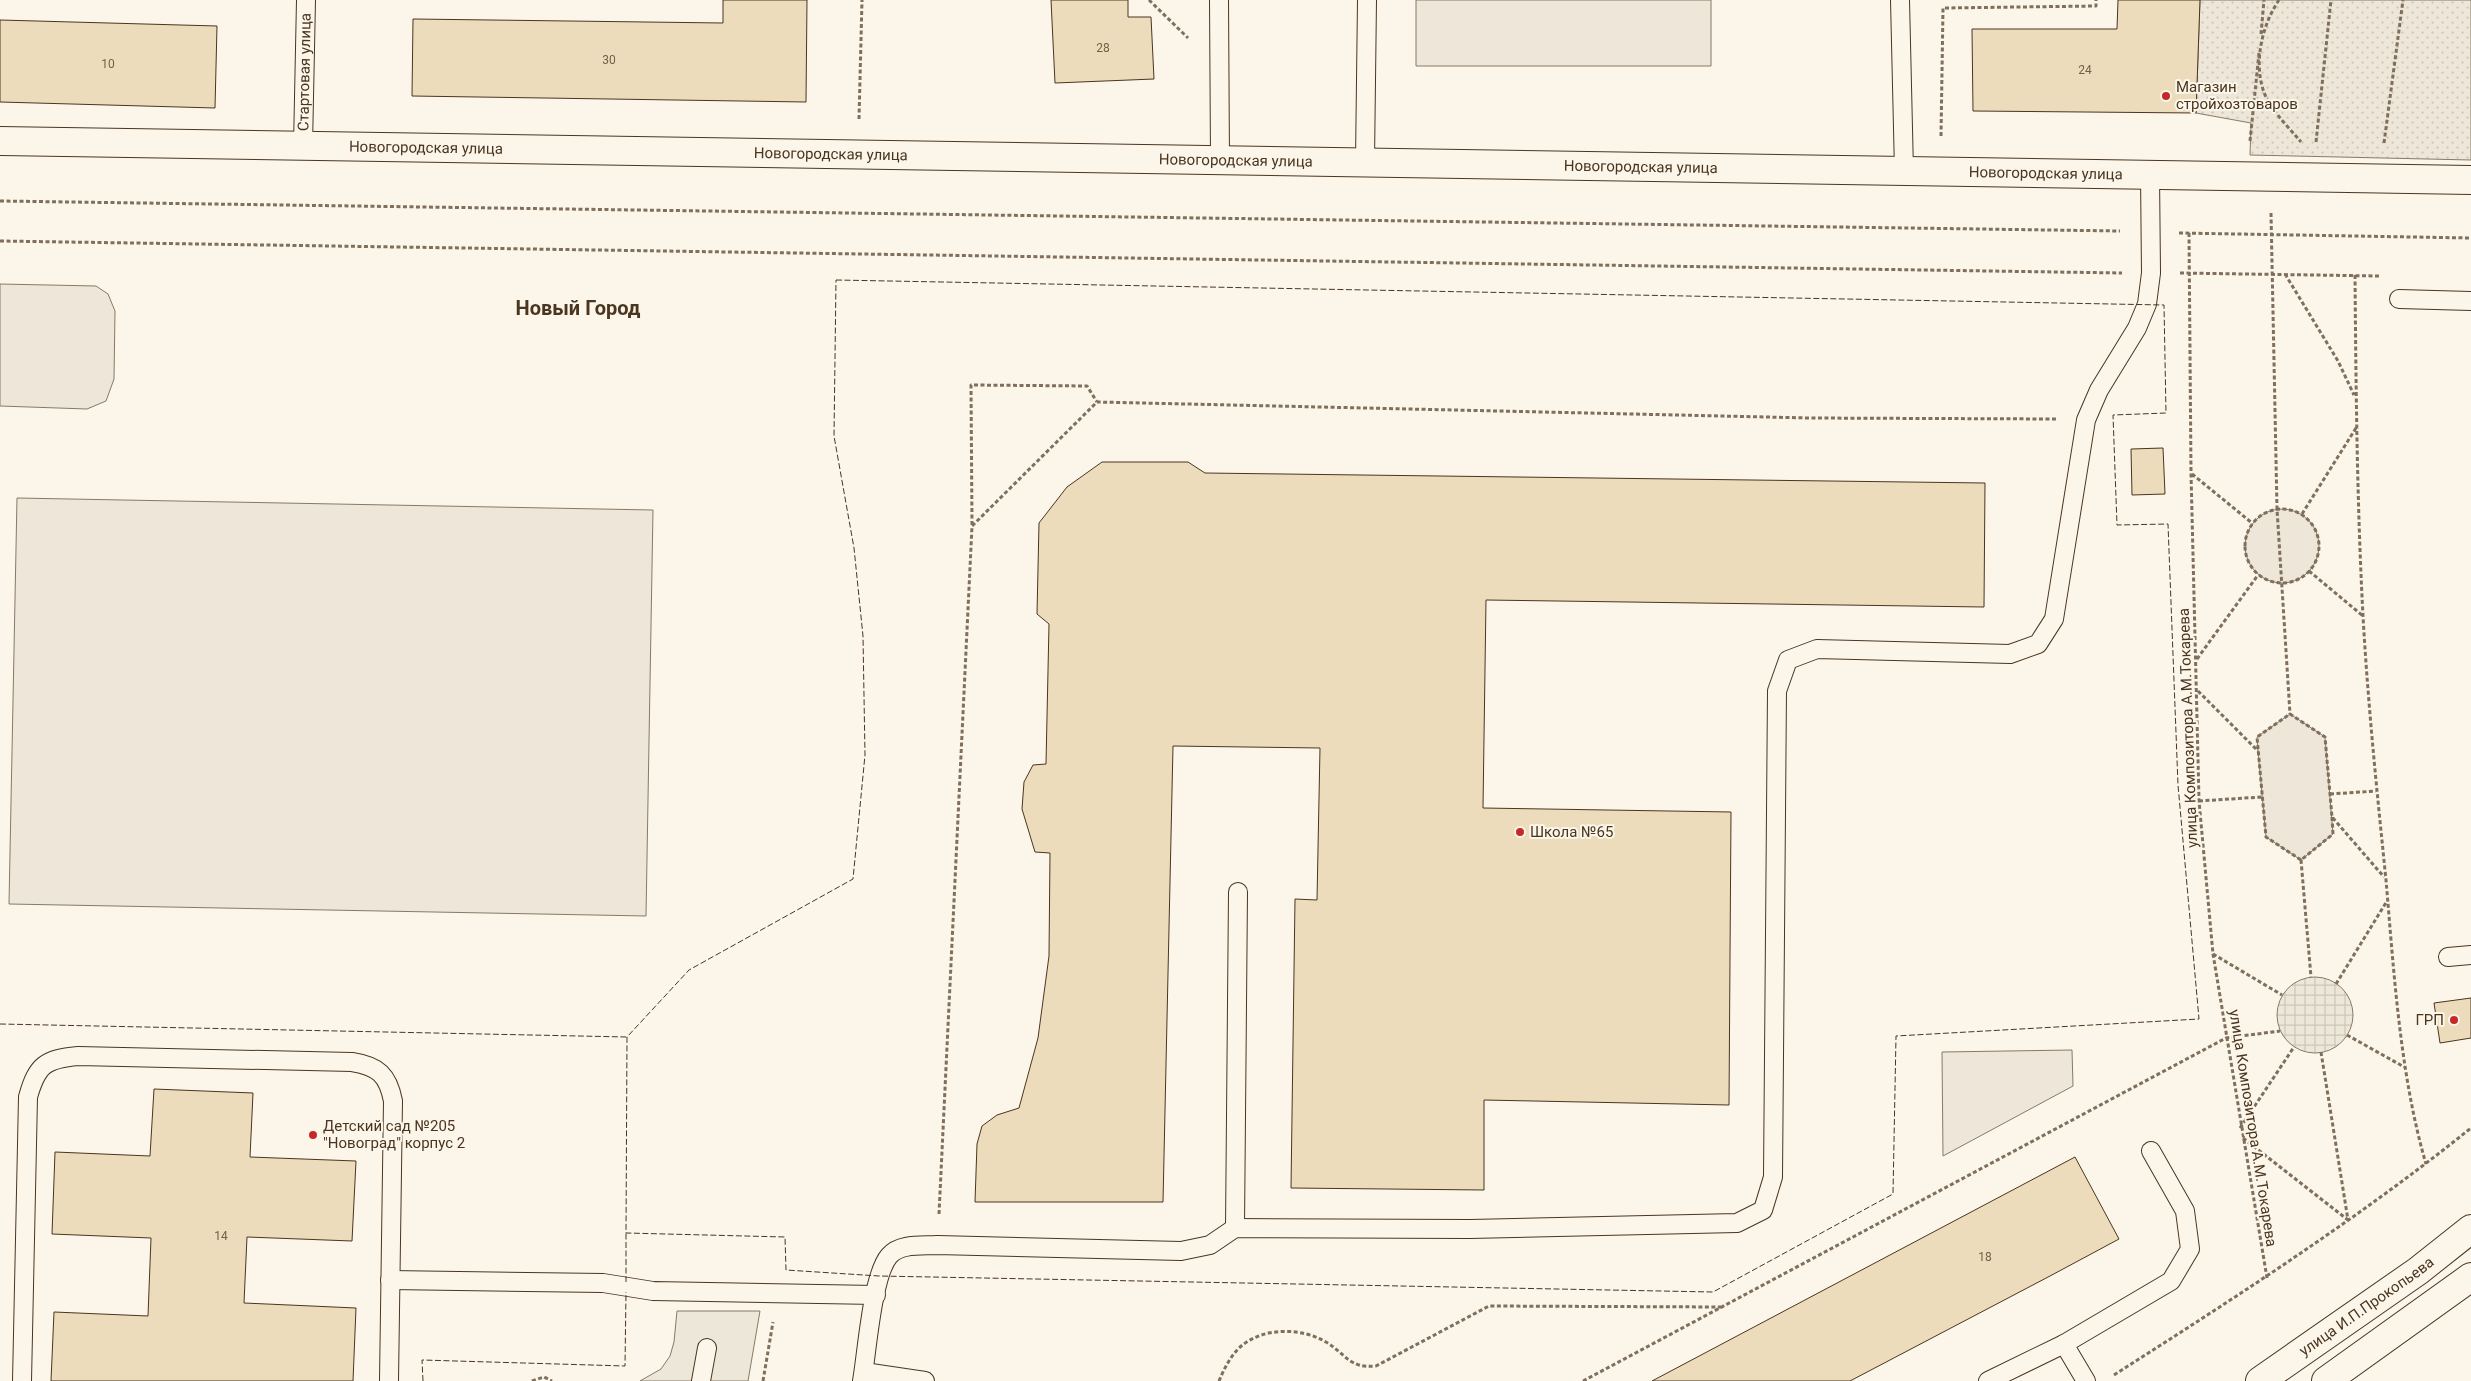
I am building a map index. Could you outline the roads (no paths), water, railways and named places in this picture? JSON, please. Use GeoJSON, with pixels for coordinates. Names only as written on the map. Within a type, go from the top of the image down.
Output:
{"type":"FeatureCollection","features":[{"type":"Feature","properties":{"kind":"street","name":"Новогородская улица"},"geometry":{"type":"LineString","coordinates":[[0,141],[1365,161],[2471,180]]}},
{"type":"Feature","properties":{"kind":"street","name":"улица И.П.Прокопьева"},"geometry":{"type":"LineString","coordinates":[[2260,1381],[2418,1271],[2471,1229]]}},
{"type":"Feature","properties":{"kind":"street"},"geometry":{"type":"LineString","coordinates":[[2326,1381],[2471,1277]]}},
{"type":"Feature","properties":{"kind":"lane","name":"Стартовая улица"},"geometry":{"type":"LineString","coordinates":[[303,146],[306,0]]}},
{"type":"Feature","properties":{"kind":"lane"},"geometry":{"type":"LineString","coordinates":[[1219,0],[1220,159]]}},
{"type":"Feature","properties":{"kind":"lane"},"geometry":{"type":"LineString","coordinates":[[1365,161],[1367,0]]}},
{"type":"Feature","properties":{"kind":"lane"},"geometry":{"type":"LineString","coordinates":[[1900,0],[1904,171]]}},
{"type":"Feature","properties":{"kind":"lane"},"geometry":{"type":"LineString","coordinates":[[925,1381],[863,1376],[879,1276],[890,1255],[907,1246],[937,1245],[1180,1251],[1210,1245],[1235,1228],[1470,1229],[1737,1223],[1763,1210],[1773,1177],[1777,691],[1788,660],[1817,649],[2010,654],[2038,644],[2054,619],[2086,420],[2099,390],[2137,328],[2147,304],[2151,273],[2150,174]]}},
{"type":"Feature","properties":{"kind":"lane"},"geometry":{"type":"LineString","coordinates":[[2399,299],[2471,301]]}},
{"type":"Feature","properties":{"kind":"lane"},"geometry":{"type":"LineString","coordinates":[[1235,1228],[1238,892]]}},
{"type":"Feature","properties":{"kind":"lane"},"geometry":{"type":"LineString","coordinates":[[2448,957],[2471,955]]}},
{"type":"Feature","properties":{"kind":"lane"},"geometry":{"type":"LineString","coordinates":[[22,1381],[28,1097],[32,1081],[41,1067],[55,1058],[78,1056],[352,1062],[368,1065],[381,1073],[390,1086],[393,1101],[388,1381]]}},
{"type":"Feature","properties":{"kind":"lane"},"geometry":{"type":"LineString","coordinates":[[1988,1381],[2064,1344],[2171,1281],[2190,1249],[2184,1211],[2151,1152]]}},
{"type":"Feature","properties":{"kind":"lane"},"geometry":{"type":"LineString","coordinates":[[390,1280],[603,1283],[653,1291],[876,1295]]}},
{"type":"Feature","properties":{"kind":"lane"},"geometry":{"type":"LineString","coordinates":[[2064,1344],[2086,1381]]}},
{"type":"Feature","properties":{"kind":"lane"},"geometry":{"type":"LineString","coordinates":[[699,1380],[707,1348]]}},
{"type":"Feature","properties":{"kind":"place","name":"Магазин стройхозтоваров"},"geometry":{"type":"Point","coordinates":[2166,96]}},
{"type":"Feature","properties":{"kind":"place","name":"Школа №65"},"geometry":{"type":"Point","coordinates":[1520,832]}},
{"type":"Feature","properties":{"kind":"place","name":"ГРП"},"geometry":{"type":"Point","coordinates":[2454,1020]}},
{"type":"Feature","properties":{"kind":"place","name":"Детский сад №205 \"Новоград\" корпус 2"},"geometry":{"type":"Point","coordinates":[313,1135]}},
{"type":"Feature","properties":{"kind":"district","name":"Новый Город"},"geometry":{"type":"Point","coordinates":[578,308]}}]}
